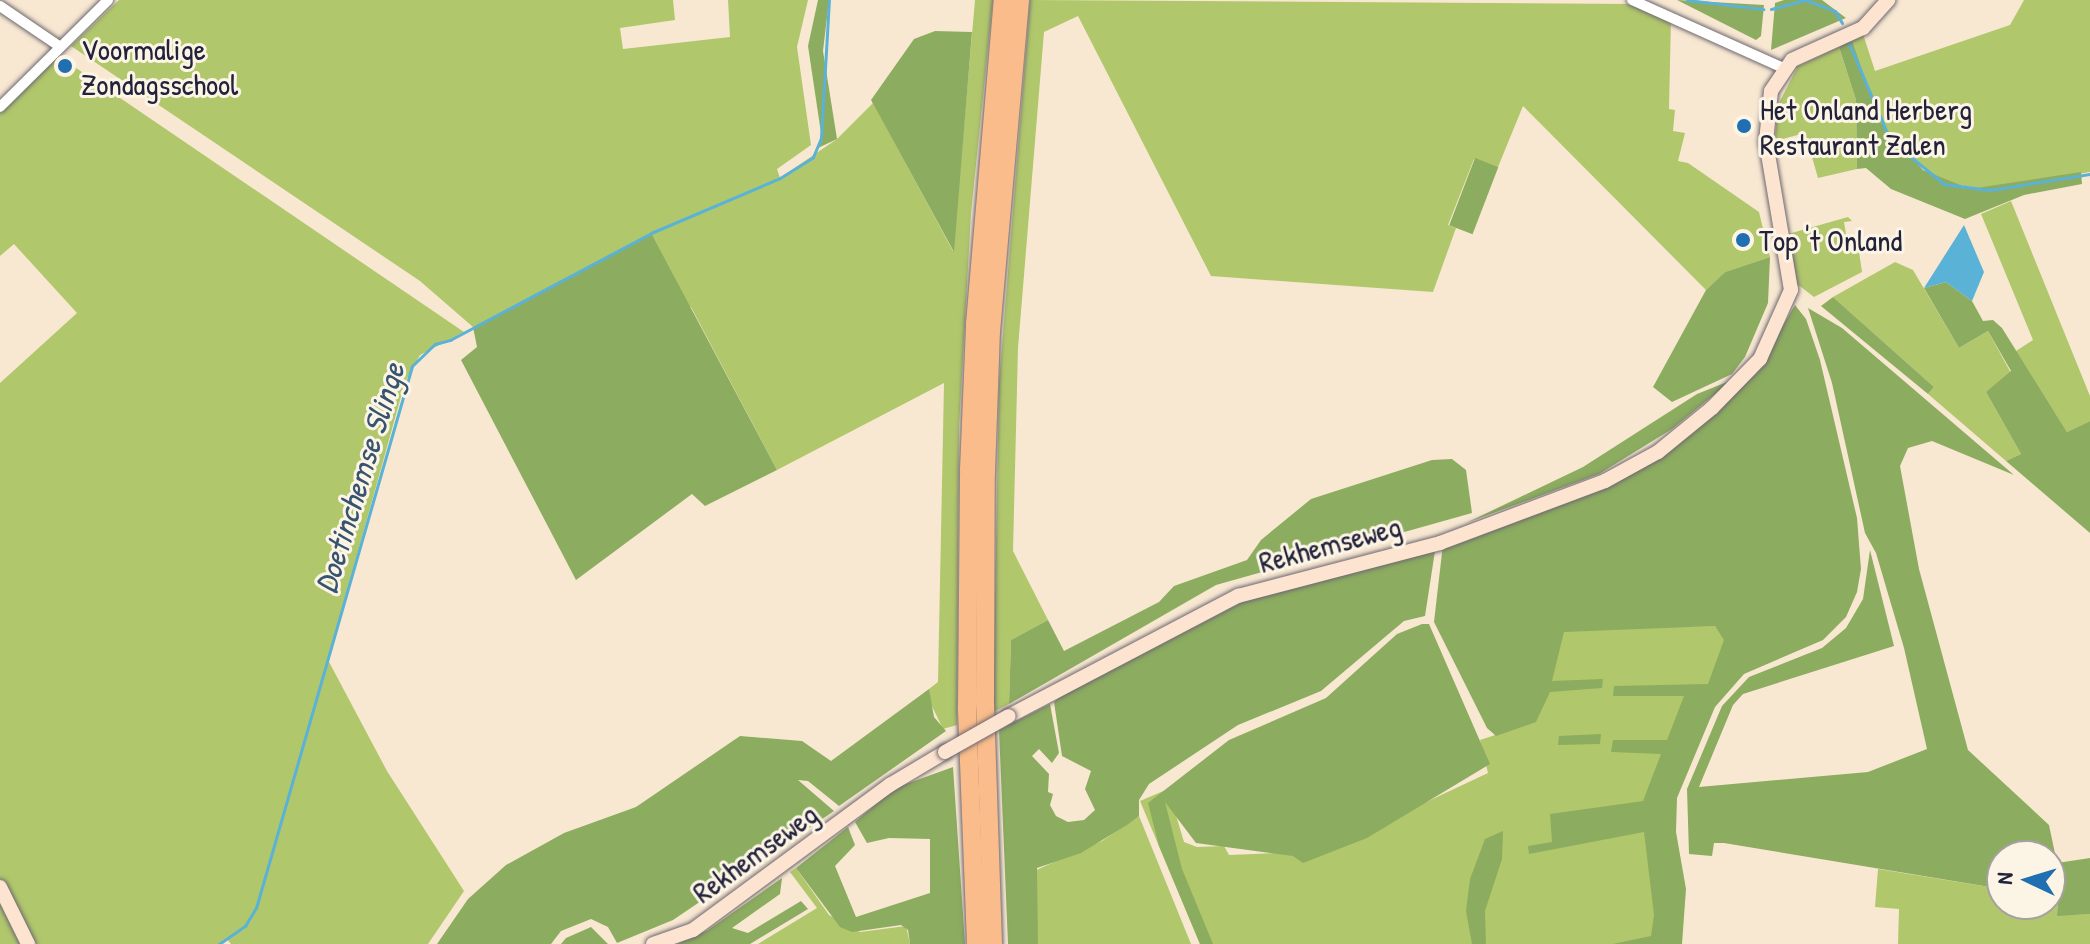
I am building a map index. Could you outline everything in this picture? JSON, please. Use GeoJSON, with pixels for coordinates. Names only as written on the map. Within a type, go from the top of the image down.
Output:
{"type":"FeatureCollection","features":[{"type":"Feature","properties":{"kind":"highway"},"geometry":{"type":"LineString","coordinates":[[976,944],[967,706],[969,470],[975,324],[1003,0]]}},
{"type":"Feature","properties":{"kind":"highway"},"geometry":{"type":"LineString","coordinates":[[993,944],[985,703],[986,473],[992,317],[1020,0]]}},
{"type":"Feature","properties":{"kind":"street"},"geometry":{"type":"LineString","coordinates":[[0,107],[108,0]]}},
{"type":"Feature","properties":{"kind":"street"},"geometry":{"type":"LineString","coordinates":[[1632,0],[1783,68],[1806,52],[1863,28],[1888,0]]}},
{"type":"Feature","properties":{"kind":"street"},"geometry":{"type":"LineString","coordinates":[[0,6],[59,46]]}},
{"type":"Feature","properties":{"kind":"street","name":"Rekhemseweg"},"geometry":{"type":"LineString","coordinates":[[653,944],[693,930],[890,785],[945,752],[1238,596],[1440,543],[1605,481],[1658,452],[1712,408],[1760,359],[1791,290],[1766,142],[1771,91],[1783,68]]}},
{"type":"Feature","properties":{"kind":"street"},"geometry":{"type":"LineString","coordinates":[[0,887],[28,944]]}},
{"type":"Feature","properties":{"kind":"green space"},"geometry":{"type":"Polygon","coordinates":[[[119,0],[673,0],[675,20],[620,28],[623,49],[730,37],[728,0],[808,0],[797,47],[811,145],[777,169],[780,178],[837,139],[873,103],[953,251],[975,0],[993,0],[971,213],[959,428],[957,725],[943,729],[929,700],[929,689],[938,682],[944,383],[777,470],[691,307],[473,327],[420,281],[71,46],[119,0]]]}},
{"type":"Feature","properties":{"kind":"green space"},"geometry":{"type":"Polygon","coordinates":[[[818,0],[829,0],[823,51],[837,139],[818,148],[821,133],[808,46],[818,0]]]}},
{"type":"Feature","properties":{"kind":"green space"},"geometry":{"type":"Polygon","coordinates":[[[1030,0],[1633,4],[1671,19],[1669,109],[1675,110],[1673,131],[1685,133],[1678,161],[1688,163],[1759,212],[1770,257],[1725,272],[1706,290],[1523,106],[1498,167],[1474,159],[1448,225],[1456,228],[1433,292],[1211,276],[1078,16],[1044,32],[1018,348],[1013,551],[1048,620],[1011,640],[1009,704],[993,712],[999,383],[1030,0]]]}},
{"type":"Feature","properties":{"kind":"green space"},"geometry":{"type":"Polygon","coordinates":[[[1677,0],[1764,5],[1761,36],[1756,40],[1677,0]]]}},
{"type":"Feature","properties":{"kind":"green space"},"geometry":{"type":"Polygon","coordinates":[[[1784,0],[1822,0],[1846,18],[1771,50],[1775,3],[1784,0]]]}},
{"type":"Feature","properties":{"kind":"green space"},"geometry":{"type":"Polygon","coordinates":[[[2024,0],[2090,0],[2090,172],[1985,190],[1940,181],[1909,158],[1881,123],[1852,40],[1863,34],[1875,71],[2010,25],[2024,0]]]}},
{"type":"Feature","properties":{"kind":"green space"},"geometry":{"type":"Polygon","coordinates":[[[935,31],[972,32],[954,252],[871,100],[914,39],[935,31]]]}},
{"type":"Feature","properties":{"kind":"green space"},"geometry":{"type":"Polygon","coordinates":[[[1852,40],[1881,123],[1923,170],[1970,189],[2081,172],[2082,184],[2024,195],[1965,219],[1891,189],[1866,168],[1857,169],[1856,100],[1839,47],[1852,40]]]}},
{"type":"Feature","properties":{"kind":"green space"},"geometry":{"type":"Polygon","coordinates":[[[1839,47],[1856,100],[1857,169],[1818,178],[1805,133],[1775,141],[1777,107],[1798,66],[1839,47]]]}},
{"type":"Feature","properties":{"kind":"green space"},"geometry":{"type":"Polygon","coordinates":[[[57,55],[464,332],[420,355],[405,382],[328,660],[387,771],[464,891],[428,944],[231,944],[227,939],[219,944],[32,944],[0,879],[0,383],[77,313],[14,244],[0,256],[0,113],[57,55]]]}},
{"type":"Feature","properties":{"kind":"green space"},"geometry":{"type":"Polygon","coordinates":[[[1475,158],[1498,167],[1473,234],[1449,225],[1475,158]]]}},
{"type":"Feature","properties":{"kind":"green space"},"geometry":{"type":"Polygon","coordinates":[[[2011,201],[2090,396],[2090,421],[2067,432],[2016,351],[2033,340],[1981,214],[2011,201]]]}},
{"type":"Feature","properties":{"kind":"green space"},"geometry":{"type":"Polygon","coordinates":[[[1848,217],[1852,221],[1844,222],[1846,234],[1857,238],[1862,272],[1814,297],[1797,284],[1788,234],[1848,217]]]}},
{"type":"Feature","properties":{"kind":"green space"},"geometry":{"type":"Polygon","coordinates":[[[651,233],[777,470],[705,506],[692,494],[576,580],[461,360],[477,347],[473,327],[651,233]]]}},
{"type":"Feature","properties":{"kind":"green space"},"geometry":{"type":"Polygon","coordinates":[[[1770,257],[1768,303],[1745,357],[1732,374],[1672,402],[1653,387],[1706,290],[1725,272],[1770,257]]]}},
{"type":"Feature","properties":{"kind":"green space"},"geometry":{"type":"Polygon","coordinates":[[[1895,262],[1913,270],[1959,348],[1988,331],[2012,375],[1986,392],[2021,454],[2006,461],[1928,394],[1934,387],[1833,297],[1895,262]]]}},
{"type":"Feature","properties":{"kind":"green space"},"geometry":{"type":"Polygon","coordinates":[[[1946,282],[1972,301],[1983,321],[1993,320],[2002,328],[2067,432],[2090,421],[2090,533],[2006,461],[2021,454],[1986,392],[2011,371],[1988,331],[1959,348],[1924,288],[1946,282]]]}},
{"type":"Feature","properties":{"kind":"green space"},"geometry":{"type":"Polygon","coordinates":[[[1833,297],[1934,387],[1928,394],[1821,306],[1833,297]]]}},
{"type":"Feature","properties":{"kind":"green space"},"geometry":{"type":"Polygon","coordinates":[[[1795,305],[1806,319],[1820,360],[1857,518],[1861,569],[1857,592],[1846,617],[1823,640],[1744,674],[1715,707],[1677,798],[1676,832],[1686,889],[1682,944],[1613,944],[1651,936],[1654,915],[1644,832],[1529,854],[1528,846],[1552,842],[1550,814],[1643,801],[1661,754],[1611,752],[1613,740],[1667,740],[1684,696],[1613,696],[1614,686],[1708,684],[1724,640],[1715,626],[1564,632],[1552,681],[1603,679],[1602,688],[1550,692],[1536,722],[1496,736],[1487,728],[1434,622],[1443,544],[1582,496],[1707,420],[1755,374],[1795,305]]]}},
{"type":"Feature","properties":{"kind":"green space"},"geometry":{"type":"Polygon","coordinates":[[[1808,308],[1842,328],[2014,475],[1932,441],[1908,448],[1900,466],[1919,569],[1968,750],[2049,825],[2052,840],[1986,840],[1986,886],[1724,843],[1714,843],[1712,856],[1689,854],[1687,789],[1722,706],[1749,677],[1822,648],[1846,628],[1863,599],[1870,550],[1894,646],[1743,694],[1733,705],[1699,787],[1868,772],[1927,749],[1904,648],[1876,553],[1865,533],[1832,383],[1808,308]]]}},
{"type":"Feature","properties":{"kind":"green space"},"geometry":{"type":"Polygon","coordinates":[[[1732,380],[1672,429],[1599,474],[1466,523],[1583,467],[1697,394],[1732,380]]]}},
{"type":"Feature","properties":{"kind":"green space"},"geometry":{"type":"Polygon","coordinates":[[[1452,459],[1466,470],[1472,513],[1216,585],[1009,704],[1011,640],[1048,620],[1064,651],[1159,602],[1174,586],[1247,560],[1261,540],[1311,499],[1432,460],[1452,459]]]}},
{"type":"Feature","properties":{"kind":"green space"},"geometry":{"type":"Polygon","coordinates":[[[1435,551],[1425,616],[1404,621],[1321,691],[1238,725],[1149,784],[1139,800],[1139,816],[1127,825],[1081,853],[1037,868],[1038,944],[1008,944],[999,730],[1050,704],[1059,753],[1052,763],[1039,749],[1032,756],[1049,774],[1048,792],[1053,794],[1050,805],[1056,816],[1068,822],[1084,820],[1095,810],[1085,789],[1091,771],[1062,756],[1054,702],[1060,697],[1244,601],[1435,551]]]}},
{"type":"Feature","properties":{"kind":"green space"},"geometry":{"type":"Polygon","coordinates":[[[1429,624],[1490,764],[1367,838],[1303,863],[1293,856],[1196,843],[1165,802],[1182,869],[1213,944],[1200,944],[1159,846],[1148,803],[1229,740],[1326,698],[1397,634],[1429,624]]]}},
{"type":"Feature","properties":{"kind":"green space"},"geometry":{"type":"Polygon","coordinates":[[[1715,626],[1727,642],[1662,795],[1655,944],[1200,944],[1140,801],[1168,789],[1184,842],[1197,847],[1224,846],[1229,855],[1304,852],[1356,835],[1488,773],[1480,740],[1534,722],[1557,628],[1715,626]]]}},
{"type":"Feature","properties":{"kind":"green space"},"geometry":{"type":"Polygon","coordinates":[[[929,689],[934,717],[946,731],[839,806],[808,781],[798,780],[834,811],[673,920],[617,943],[608,927],[591,919],[561,931],[551,944],[437,944],[468,899],[506,865],[564,833],[636,807],[740,736],[802,741],[831,761],[929,689]]]}},
{"type":"Feature","properties":{"kind":"green space"},"geometry":{"type":"Polygon","coordinates":[[[1601,734],[1600,744],[1558,745],[1559,736],[1601,734]]]}},
{"type":"Feature","properties":{"kind":"green space"},"geometry":{"type":"Polygon","coordinates":[[[953,767],[965,944],[910,944],[908,930],[901,925],[852,932],[840,927],[796,868],[848,827],[855,845],[835,866],[856,917],[930,893],[930,839],[889,838],[867,843],[855,822],[895,788],[953,767]]]}},
{"type":"Feature","properties":{"kind":"green space"},"geometry":{"type":"Polygon","coordinates":[[[1139,816],[1191,944],[1038,944],[1034,871],[1102,841],[1139,816]]]}},
{"type":"Feature","properties":{"kind":"green space"},"geometry":{"type":"Polygon","coordinates":[[[1503,831],[1502,859],[1485,911],[1486,944],[1472,944],[1466,911],[1470,879],[1485,839],[1503,831]]]}},
{"type":"Feature","properties":{"kind":"green space"},"geometry":{"type":"Polygon","coordinates":[[[2090,858],[2090,914],[2066,915],[2066,862],[2090,858]]]}},
{"type":"Feature","properties":{"kind":"green space"},"geometry":{"type":"Polygon","coordinates":[[[796,868],[829,915],[860,932],[906,926],[910,944],[758,944],[817,908],[790,872],[796,868]]]}},
{"type":"Feature","properties":{"kind":"green space"},"geometry":{"type":"Polygon","coordinates":[[[1878,869],[1986,886],[1986,920],[2066,920],[2066,915],[2090,914],[2090,944],[1898,944],[1899,909],[1875,907],[1878,869]]]}},
{"type":"Feature","properties":{"kind":"green space"},"geometry":{"type":"Polygon","coordinates":[[[782,878],[780,894],[732,928],[748,933],[801,901],[808,909],[750,944],[677,944],[708,930],[782,878]]]}},
{"type":"Feature","properties":{"kind":"green space"},"geometry":{"type":"Polygon","coordinates":[[[0,900],[22,944],[0,944],[0,900]]]}},
{"type":"Feature","properties":{"kind":"green space"},"geometry":{"type":"Polygon","coordinates":[[[591,927],[608,944],[561,944],[566,938],[591,927]]]}},
{"type":"Feature","properties":{"kind":"water"},"geometry":{"type":"Polygon","coordinates":[[[1964,225],[1984,272],[1972,301],[1946,282],[1924,288],[1964,225]]]}},
{"type":"Feature","properties":{"kind":"waterway","name":"Doetinchemse Slinge"},"geometry":{"type":"LineString","coordinates":[[219,944],[245,926],[256,908],[412,366],[435,344],[450,340],[651,233],[780,178],[813,157],[821,138],[829,0]]}},
{"type":"Feature","properties":{"kind":"waterway"},"geometry":{"type":"LineString","coordinates":[[1687,0],[1763,9]]}},
{"type":"Feature","properties":{"kind":"waterway"},"geometry":{"type":"LineString","coordinates":[[1771,9],[1805,0]]}},
{"type":"Feature","properties":{"kind":"waterway"},"geometry":{"type":"LineString","coordinates":[[1806,0],[1835,11],[1842,23]]}},
{"type":"Feature","properties":{"kind":"waterway"},"geometry":{"type":"LineString","coordinates":[[1848,41],[1890,140],[1944,184],[1990,190],[2090,174]]}},
{"type":"Feature","properties":{"kind":"place","name":"Voormalige Zondagsschool"},"geometry":{"type":"Point","coordinates":[65,66]}},
{"type":"Feature","properties":{"kind":"place","name":"Het Onland Herberg Restaurant Zalen"},"geometry":{"type":"Point","coordinates":[1744,126]}},
{"type":"Feature","properties":{"kind":"place","name":"Top 't Onland"},"geometry":{"type":"Point","coordinates":[1743,240]}}]}
